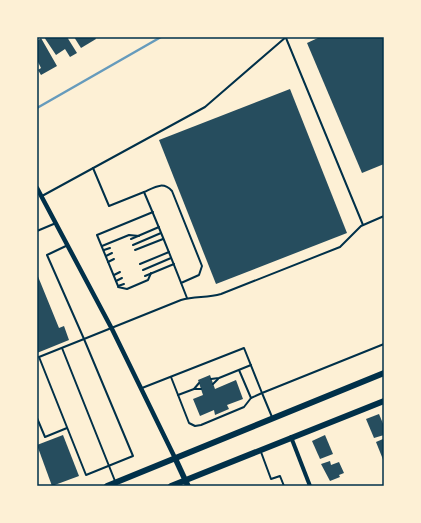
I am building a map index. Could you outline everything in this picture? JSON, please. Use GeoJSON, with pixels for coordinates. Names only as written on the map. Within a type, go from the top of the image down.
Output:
{"type":"FeatureCollection","features":[{"type":"Feature","properties":{"kind":"main road"},"geometry":{"type":"LineString","coordinates":[[107,486],[272,418],[383,375]]}},
{"type":"Feature","properties":{"kind":"main road"},"geometry":{"type":"LineString","coordinates":[[171,486],[187,483],[291,437],[384,401]]}},
{"type":"Feature","properties":{"kind":"main road"},"geometry":{"type":"LineString","coordinates":[[176,458],[187,483]]}},
{"type":"Feature","properties":{"kind":"street"},"geometry":{"type":"LineString","coordinates":[[37,188],[112,329],[176,458]]}},
{"type":"Feature","properties":{"kind":"street"},"geometry":{"type":"LineString","coordinates":[[291,437],[310,486]]}},
{"type":"Feature","properties":{"kind":"lane"},"geometry":{"type":"LineString","coordinates":[[42,196],[204,107],[286,37],[363,225]]}},
{"type":"Feature","properties":{"kind":"lane"},"geometry":{"type":"LineString","coordinates":[[93,168],[109,206],[162,184],[168,186],[172,190],[202,266],[200,275],[181,283]]}},
{"type":"Feature","properties":{"kind":"lane"},"geometry":{"type":"LineString","coordinates":[[144,192],[188,298]]}},
{"type":"Feature","properties":{"kind":"lane"},"geometry":{"type":"LineString","coordinates":[[151,273],[148,280],[127,289],[118,286],[97,234],[153,212]]}},
{"type":"Feature","properties":{"kind":"lane"},"geometry":{"type":"LineString","coordinates":[[68,246],[47,255],[84,339],[133,456],[86,475],[38,358],[84,339],[112,329],[188,298],[194,296],[212,296],[221,294],[340,247],[363,225],[384,216]]}},
{"type":"Feature","properties":{"kind":"lane"},"geometry":{"type":"LineString","coordinates":[[37,231],[56,223]]}},
{"type":"Feature","properties":{"kind":"lane"},"geometry":{"type":"LineString","coordinates":[[131,239],[159,227]]}},
{"type":"Feature","properties":{"kind":"lane"},"geometry":{"type":"LineString","coordinates":[[133,245],[161,233]]}},
{"type":"Feature","properties":{"kind":"lane"},"geometry":{"type":"LineString","coordinates":[[102,246],[129,235],[139,236]]}},
{"type":"Feature","properties":{"kind":"lane"},"geometry":{"type":"LineString","coordinates":[[135,250],[163,239]]}},
{"type":"Feature","properties":{"kind":"lane"},"geometry":{"type":"LineString","coordinates":[[104,250],[110,248]]}},
{"type":"Feature","properties":{"kind":"lane"},"geometry":{"type":"LineString","coordinates":[[140,264],[169,252]]}},
{"type":"Feature","properties":{"kind":"lane"},"geometry":{"type":"LineString","coordinates":[[106,256],[112,253]]}},
{"type":"Feature","properties":{"kind":"lane"},"geometry":{"type":"LineString","coordinates":[[143,270],[171,258]]}},
{"type":"Feature","properties":{"kind":"lane"},"geometry":{"type":"LineString","coordinates":[[108,262],[114,259]]}},
{"type":"Feature","properties":{"kind":"lane"},"geometry":{"type":"LineString","coordinates":[[145,276],[174,264]]}},
{"type":"Feature","properties":{"kind":"lane"},"geometry":{"type":"LineString","coordinates":[[113,275],[120,272]]}},
{"type":"Feature","properties":{"kind":"lane"},"geometry":{"type":"LineString","coordinates":[[116,281],[122,278]]}},
{"type":"Feature","properties":{"kind":"lane"},"geometry":{"type":"LineString","coordinates":[[118,286],[124,284]]}},
{"type":"Feature","properties":{"kind":"lane"},"geometry":{"type":"LineString","coordinates":[[171,377],[189,423],[195,426],[201,425],[244,407],[251,398],[262,393],[384,344]]}},
{"type":"Feature","properties":{"kind":"lane"},"geometry":{"type":"LineString","coordinates":[[62,348],[116,482]]}},
{"type":"Feature","properties":{"kind":"lane"},"geometry":{"type":"LineString","coordinates":[[141,388],[244,348],[272,418]]}},
{"type":"Feature","properties":{"kind":"lane"},"geometry":{"type":"LineString","coordinates":[[211,379],[219,378],[251,365]]}},
{"type":"Feature","properties":{"kind":"lane"},"geometry":{"type":"LineString","coordinates":[[239,370],[251,398]]}},
{"type":"Feature","properties":{"kind":"lane"},"geometry":{"type":"LineString","coordinates":[[213,384],[219,378]]}},
{"type":"Feature","properties":{"kind":"lane"},"geometry":{"type":"LineString","coordinates":[[194,389],[199,383]]}},
{"type":"Feature","properties":{"kind":"lane"},"geometry":{"type":"LineString","coordinates":[[178,395],[194,389],[201,389]]}},
{"type":"Feature","properties":{"kind":"lane"},"geometry":{"type":"LineString","coordinates":[[37,418],[45,436],[67,428]]}},
{"type":"Feature","properties":{"kind":"lane"},"geometry":{"type":"LineString","coordinates":[[260,450],[271,479],[280,476],[284,486]]}},
{"type":"Feature","properties":{"kind":"building"},"geometry":{"type":"Polygon","coordinates":[[[44,37],[67,37],[77,53],[70,57],[65,49],[56,55],[44,37]]]}},
{"type":"Feature","properties":{"kind":"building"},"geometry":{"type":"Polygon","coordinates":[[[74,37],[95,37],[96,39],[81,48],[74,37]]]}},
{"type":"Feature","properties":{"kind":"building"},"geometry":{"type":"Polygon","coordinates":[[[320,37],[384,37],[384,164],[362,173],[307,43],[320,37]]]}},
{"type":"Feature","properties":{"kind":"building"},"geometry":{"type":"Polygon","coordinates":[[[41,38],[57,66],[41,75],[38,70],[41,68],[37,60],[37,41],[41,38]]]}},
{"type":"Feature","properties":{"kind":"building"},"geometry":{"type":"Polygon","coordinates":[[[290,89],[347,233],[216,284],[159,140],[290,89]]]}},
{"type":"Feature","properties":{"kind":"building"},"geometry":{"type":"Polygon","coordinates":[[[37,274],[59,328],[64,326],[69,340],[37,353],[37,274]]]}},
{"type":"Feature","properties":{"kind":"building"},"geometry":{"type":"Polygon","coordinates":[[[210,375],[215,389],[236,380],[243,399],[227,405],[229,409],[215,415],[214,410],[200,416],[193,399],[203,395],[198,380],[210,375]]]}},
{"type":"Feature","properties":{"kind":"building"},"geometry":{"type":"Polygon","coordinates":[[[379,414],[384,426],[384,435],[374,438],[366,419],[379,414]]]}},
{"type":"Feature","properties":{"kind":"building"},"geometry":{"type":"Polygon","coordinates":[[[63,435],[79,476],[52,486],[37,445],[63,435]]]}},
{"type":"Feature","properties":{"kind":"building"},"geometry":{"type":"Polygon","coordinates":[[[325,435],[333,454],[320,459],[312,441],[325,435]]]}},
{"type":"Feature","properties":{"kind":"building"},"geometry":{"type":"Polygon","coordinates":[[[383,439],[384,442],[384,462],[376,442],[383,439]]]}},
{"type":"Feature","properties":{"kind":"building"},"geometry":{"type":"Polygon","coordinates":[[[330,461],[331,465],[339,462],[344,473],[339,475],[340,477],[330,481],[321,464],[330,461]]]}},
{"type":"Feature","properties":{"kind":"waterway"},"geometry":{"type":"LineString","coordinates":[[37,108],[161,37]]}}]}
